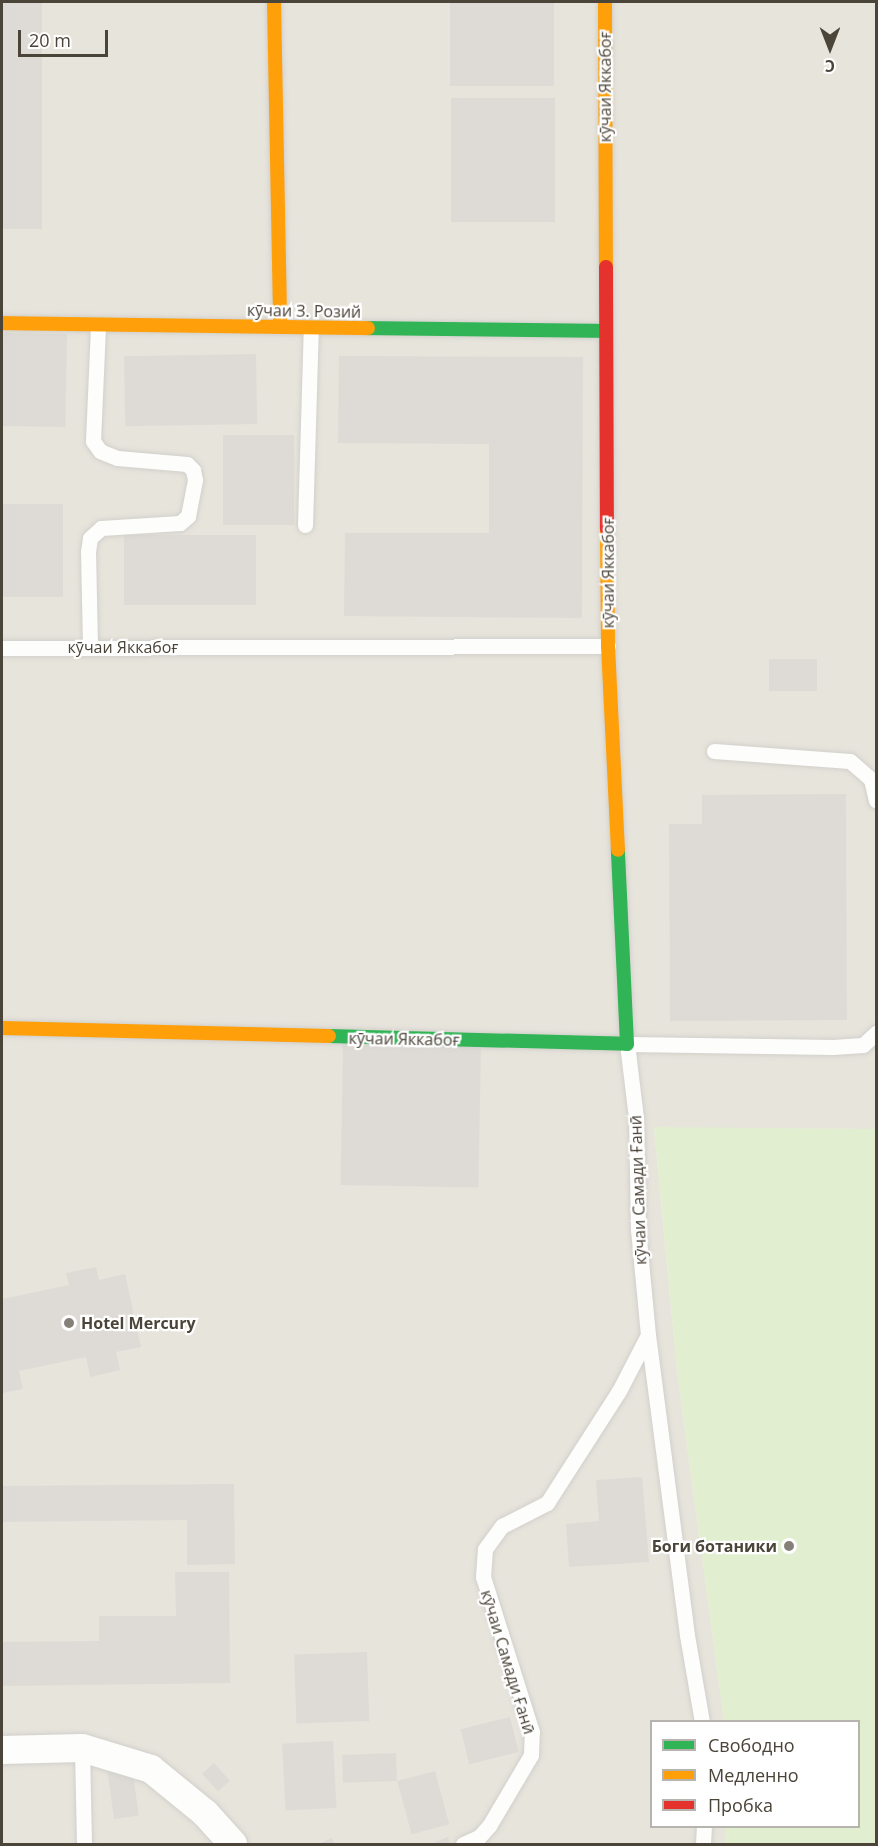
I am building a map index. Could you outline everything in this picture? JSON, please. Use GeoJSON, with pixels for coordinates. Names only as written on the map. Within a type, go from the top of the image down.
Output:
{"type":"FeatureCollection","features":[{"type":"Feature","properties":{"kind":"street"},"geometry":{"type":"LineString","coordinates":[[274,2],[280,327]]}},
{"type":"Feature","properties":{"kind":"street","name":"кӯчаи Яккабоғ"},"geometry":{"type":"LineString","coordinates":[[604,2],[608,646]]}},
{"type":"Feature","properties":{"kind":"street","name":"кӯчаи З. Розий"},"geometry":{"type":"LineString","coordinates":[[2,323],[606,331]]}},
{"type":"Feature","properties":{"kind":"street"},"geometry":{"type":"LineString","coordinates":[[608,646],[627,1044]]}},
{"type":"Feature","properties":{"kind":"street","name":"кӯчаи Яккабоғ"},"geometry":{"type":"LineString","coordinates":[[2,1028],[627,1044]]}},
{"type":"Feature","properties":{"kind":"street"},"geometry":{"type":"LineString","coordinates":[[2,1750],[82,1748],[151,1769],[205,1813],[233,1845]]}},
{"type":"Feature","properties":{"kind":"lane"},"geometry":{"type":"LineString","coordinates":[[90,646],[88,552],[90,538],[101,528],[180,523],[188,516],[195,480],[193,470],[187,464],[117,458],[100,451],[93,441],[98,325]]}},
{"type":"Feature","properties":{"kind":"lane"},"geometry":{"type":"LineString","coordinates":[[305,525],[311,328]]}},
{"type":"Feature","properties":{"kind":"lane","name":"кӯчаи Яккабоғ"},"geometry":{"type":"LineString","coordinates":[[2,648],[608,646]]}},
{"type":"Feature","properties":{"kind":"lane"},"geometry":{"type":"LineString","coordinates":[[714,751],[850,761],[871,779],[876,800]]}},
{"type":"Feature","properties":{"kind":"lane"},"geometry":{"type":"LineString","coordinates":[[627,1044],[863,1046],[876,1033]]}},
{"type":"Feature","properties":{"kind":"lane","name":"кӯчаи Самади Ғанӣ"},"geometry":{"type":"LineString","coordinates":[[627,1044],[636,1118],[638,1230],[648,1335],[687,1635],[702,1720]]}},
{"type":"Feature","properties":{"kind":"lane","name":"кӯчаи Самади Ғанӣ"},"geometry":{"type":"LineString","coordinates":[[463,1845],[480,1837],[489,1826],[531,1755],[532,1732],[483,1577],[485,1549],[502,1526],[546,1503],[620,1391],[648,1335]]}},
{"type":"Feature","properties":{"kind":"lane"},"geometry":{"type":"LineString","coordinates":[[82,1748],[84,1844]]}},
{"type":"Feature","properties":{"kind":"lane"},"geometry":{"type":"LineString","coordinates":[[703,1845],[704,1828]]}},
{"type":"Feature","properties":{"kind":"shaded area"},"geometry":{"type":"Polygon","coordinates":[[[2,2],[876,2],[876,1129],[654,1128],[677,1370],[724,1720],[650,1720],[650,1828],[725,1828],[725,1844],[2,1844],[2,2]]]}},
{"type":"Feature","properties":{"kind":"green space","name":"Боги ботаники"},"geometry":{"type":"Polygon","coordinates":[[[654,1127],[876,1129],[876,1844],[725,1844],[725,1828],[860,1828],[860,1720],[724,1720],[677,1370],[654,1127]]]}},
{"type":"Feature","properties":{"kind":"building"},"geometry":{"type":"Polygon","coordinates":[[[2,2],[42,2],[42,229],[2,229],[2,2]]]}},
{"type":"Feature","properties":{"kind":"building"},"geometry":{"type":"Polygon","coordinates":[[[450,2],[554,2],[554,86],[450,86],[450,2]]]}},
{"type":"Feature","properties":{"kind":"building"},"geometry":{"type":"Polygon","coordinates":[[[451,98],[555,98],[555,222],[451,222],[451,98]]]}},
{"type":"Feature","properties":{"kind":"building"},"geometry":{"type":"Polygon","coordinates":[[[2,333],[67,334],[65,427],[2,426],[2,333]]]}},
{"type":"Feature","properties":{"kind":"building"},"geometry":{"type":"Polygon","coordinates":[[[256,354],[257,424],[125,426],[124,356],[256,354]]]}},
{"type":"Feature","properties":{"kind":"building"},"geometry":{"type":"Polygon","coordinates":[[[339,356],[583,357],[582,618],[344,616],[345,533],[489,533],[489,444],[338,443],[339,356]]]}},
{"type":"Feature","properties":{"kind":"building"},"geometry":{"type":"Polygon","coordinates":[[[223,435],[294,435],[294,525],[223,525],[223,435]]]}},
{"type":"Feature","properties":{"kind":"building"},"geometry":{"type":"Polygon","coordinates":[[[2,504],[63,504],[63,597],[2,597],[2,504]]]}},
{"type":"Feature","properties":{"kind":"building"},"geometry":{"type":"Polygon","coordinates":[[[124,535],[256,535],[256,605],[124,605],[124,535]]]}},
{"type":"Feature","properties":{"kind":"building"},"geometry":{"type":"Polygon","coordinates":[[[769,659],[817,659],[817,691],[769,691],[769,659]]]}},
{"type":"Feature","properties":{"kind":"building"},"geometry":{"type":"Polygon","coordinates":[[[846,794],[847,1020],[670,1021],[669,824],[702,824],[702,795],[846,794]]]}},
{"type":"Feature","properties":{"kind":"building"},"geometry":{"type":"Polygon","coordinates":[[[343,1042],[481,1044],[478,1187],[341,1185],[343,1042]]]}},
{"type":"Feature","properties":{"kind":"building","name":"Hotel Mercury"},"geometry":{"type":"Polygon","coordinates":[[[96,1267],[99,1280],[125,1274],[141,1347],[116,1352],[120,1370],[90,1377],[86,1357],[19,1371],[23,1389],[2,1393],[2,1299],[69,1285],[66,1273],[96,1267]]]}},
{"type":"Feature","properties":{"kind":"building"},"geometry":{"type":"Polygon","coordinates":[[[642,1477],[649,1562],[569,1567],[566,1524],[599,1521],[596,1480],[642,1477]]]}},
{"type":"Feature","properties":{"kind":"building"},"geometry":{"type":"Polygon","coordinates":[[[234,1484],[235,1564],[187,1565],[187,1520],[2,1522],[2,1486],[234,1484]]]}},
{"type":"Feature","properties":{"kind":"building"},"geometry":{"type":"Polygon","coordinates":[[[175,1572],[229,1572],[230,1683],[2,1686],[2,1642],[99,1641],[99,1616],[176,1616],[175,1572]]]}},
{"type":"Feature","properties":{"kind":"building"},"geometry":{"type":"Polygon","coordinates":[[[367,1652],[369,1721],[296,1724],[294,1655],[367,1652]]]}},
{"type":"Feature","properties":{"kind":"building"},"geometry":{"type":"Polygon","coordinates":[[[510,1717],[519,1752],[469,1764],[461,1729],[510,1717]]]}},
{"type":"Feature","properties":{"kind":"building"},"geometry":{"type":"Polygon","coordinates":[[[333,1741],[337,1808],[286,1811],[282,1744],[333,1741]]]}},
{"type":"Feature","properties":{"kind":"building"},"geometry":{"type":"Polygon","coordinates":[[[396,1753],[397,1781],[343,1783],[342,1755],[396,1753]]]}},
{"type":"Feature","properties":{"kind":"building"},"geometry":{"type":"Polygon","coordinates":[[[214,1763],[230,1781],[218,1792],[202,1774],[214,1763]]]}},
{"type":"Feature","properties":{"kind":"building"},"geometry":{"type":"Polygon","coordinates":[[[132,1767],[139,1816],[114,1819],[107,1770],[132,1767]]]}},
{"type":"Feature","properties":{"kind":"building"},"geometry":{"type":"Polygon","coordinates":[[[435,1771],[449,1824],[412,1834],[397,1781],[435,1771]]]}},
{"type":"Feature","properties":{"kind":"building"},"geometry":{"type":"Polygon","coordinates":[[[448,1837],[450,1843],[436,1844],[435,1842],[448,1837]]]}},
{"type":"Feature","properties":{"kind":"building"},"geometry":{"type":"Polygon","coordinates":[[[332,1838],[335,1844],[318,1844],[332,1838]]]}},
{"type":"Feature","properties":{"kind":"traffic: fast"},"geometry":{"type":"LineString","coordinates":[[368,328],[606,331]]}},
{"type":"Feature","properties":{"kind":"traffic: fast"},"geometry":{"type":"LineString","coordinates":[[329,1036],[627,1044],[618,850]]}},
{"type":"Feature","properties":{"kind":"traffic: slow"},"geometry":{"type":"LineString","coordinates":[[274,2],[280,327]]}},
{"type":"Feature","properties":{"kind":"traffic: slow"},"geometry":{"type":"LineString","coordinates":[[605,2],[606,267]]}},
{"type":"Feature","properties":{"kind":"traffic: slow"},"geometry":{"type":"LineString","coordinates":[[2,323],[368,328]]}},
{"type":"Feature","properties":{"kind":"traffic: slow"},"geometry":{"type":"LineString","coordinates":[[607,529],[608,646],[618,850]]}},
{"type":"Feature","properties":{"kind":"traffic: slow"},"geometry":{"type":"LineString","coordinates":[[2,1028],[329,1036]]}},
{"type":"Feature","properties":{"kind":"traffic: jam"},"geometry":{"type":"LineString","coordinates":[[606,267],[607,529]]}},
{"type":"Feature","properties":{"kind":"place","name":"Hotel Mercury"},"geometry":{"type":"Point","coordinates":[69,1323]}},
{"type":"Feature","properties":{"kind":"place","name":"Боги ботаники"},"geometry":{"type":"Point","coordinates":[789,1546]}}]}
